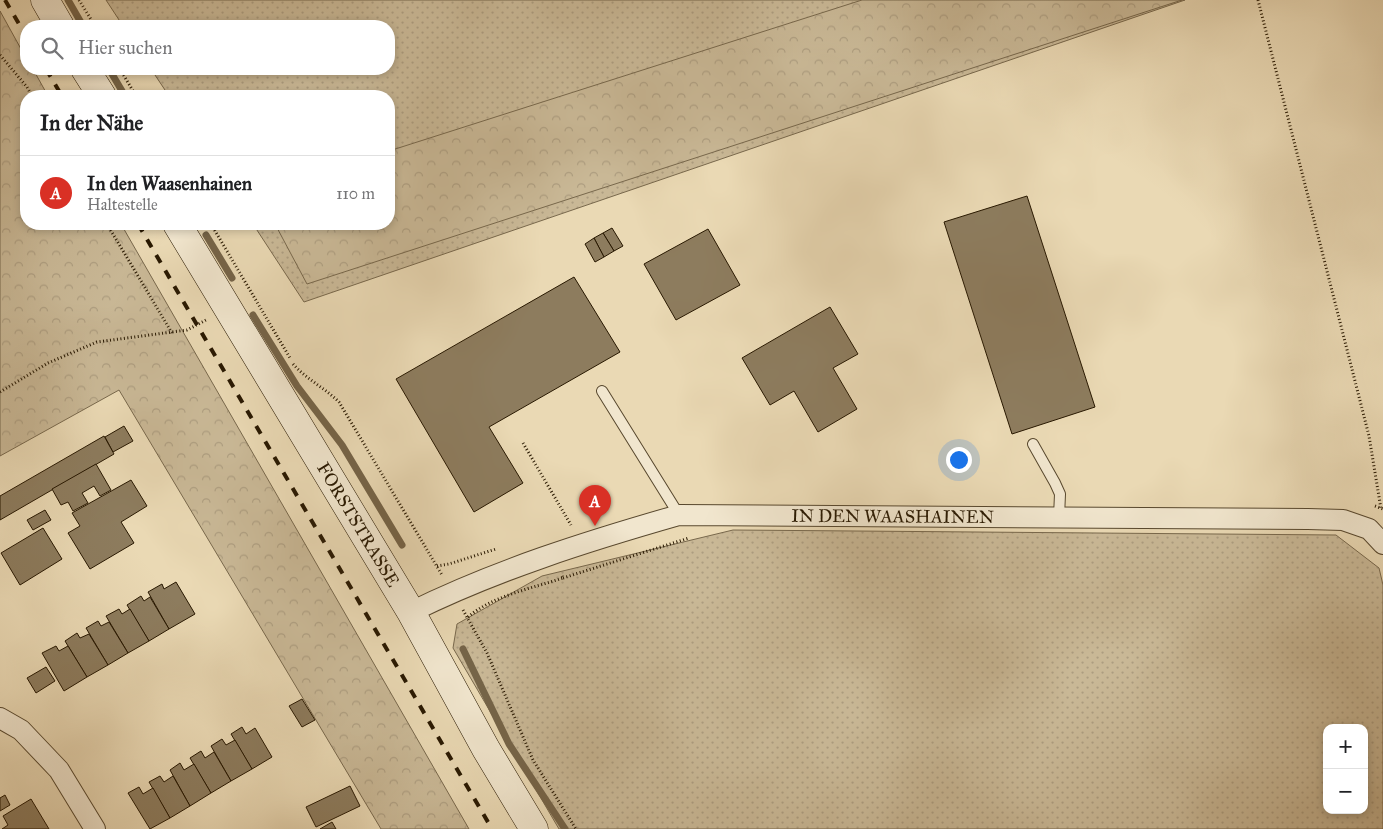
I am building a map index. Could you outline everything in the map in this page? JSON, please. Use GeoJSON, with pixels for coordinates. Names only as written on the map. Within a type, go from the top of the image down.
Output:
{"type":"FeatureCollection","features":[{"type":"Feature","properties":{"kind":"main road"},"geometry":{"type":"LineString","coordinates":[[45,0],[57,20]]}},
{"type":"Feature","properties":{"kind":"main road"},"geometry":{"type":"LineString","coordinates":[[90,75],[98,90]]}},
{"type":"Feature","properties":{"kind":"main road","name":"FORSTSTRASSE"},"geometry":{"type":"LineString","coordinates":[[180,230],[411,612],[486,749],[534,829]]}},
{"type":"Feature","properties":{"kind":"street","name":"IN DEN WAASHAINEN"},"geometry":{"type":"LineString","coordinates":[[411,612],[452,592],[581,544],[679,515],[1343,520],[1368,529],[1383,544]]}},
{"type":"Feature","properties":{"kind":"street"},"geometry":{"type":"LineString","coordinates":[[0,718],[21,730],[59,770],[95,829]]}},
{"type":"Feature","properties":{"kind":"lane"},"geometry":{"type":"LineString","coordinates":[[602,391],[679,515]]}},
{"type":"Feature","properties":{"kind":"lane"},"geometry":{"type":"LineString","coordinates":[[1033,444],[1060,494],[1058,517]]}},
{"type":"Feature","properties":{"kind":"path"},"geometry":{"type":"LineString","coordinates":[[79,0],[91,20]]}},
{"type":"Feature","properties":{"kind":"path"},"geometry":{"type":"LineString","coordinates":[[1258,0],[1370,436],[1382,514]]}},
{"type":"Feature","properties":{"kind":"path"},"geometry":{"type":"LineString","coordinates":[[0,55],[29,90]]}},
{"type":"Feature","properties":{"kind":"path"},"geometry":{"type":"LineString","coordinates":[[124,75],[132,90]]}},
{"type":"Feature","properties":{"kind":"path"},"geometry":{"type":"LineString","coordinates":[[111,230],[172,333]]}},
{"type":"Feature","properties":{"kind":"path"},"geometry":{"type":"LineString","coordinates":[[215,230],[294,365],[340,402],[468,617],[487,654],[533,760],[576,829]]}},
{"type":"Feature","properties":{"kind":"path"},"geometry":{"type":"LineString","coordinates":[[0,392],[48,363],[97,342],[187,330],[226,308]]}},
{"type":"Feature","properties":{"kind":"path"},"geometry":{"type":"LineString","coordinates":[[523,443],[572,526]]}},
{"type":"Feature","properties":{"kind":"path"},"geometry":{"type":"LineString","coordinates":[[468,617],[488,603],[689,538]]}},
{"type":"Feature","properties":{"kind":"path"},"geometry":{"type":"LineString","coordinates":[[562,573],[563,578]]}},
{"type":"Feature","properties":{"kind":"green space"},"geometry":{"type":"Polygon","coordinates":[[[106,0],[1185,0],[304,302],[257,230],[395,230],[395,90],[165,90],[155,75],[395,75],[395,20],[119,20],[106,0]]]}},
{"type":"Feature","properties":{"kind":"green space"},"geometry":{"type":"Polygon","coordinates":[[[862,0],[1182,0],[307,284],[278,230],[395,230],[395,149],[862,0]]]}},
{"type":"Feature","properties":{"kind":"green space"},"geometry":{"type":"Polygon","coordinates":[[[0,11],[20,47],[20,75],[36,75],[45,90],[20,90],[20,230],[124,230],[469,829],[381,829],[119,390],[0,456],[0,11]]]}},
{"type":"Feature","properties":{"kind":"green space"},"geometry":{"type":"Polygon","coordinates":[[[733,530],[1336,535],[1379,568],[1383,585],[1383,829],[559,829],[453,648],[457,624],[542,576],[733,530]]]}},
{"type":"Feature","properties":{"kind":"building"},"geometry":{"type":"Polygon","coordinates":[[[1027,196],[1095,407],[1012,434],[944,222],[1027,196]]]}},
{"type":"Feature","properties":{"kind":"building"},"geometry":{"type":"Polygon","coordinates":[[[612,228],[623,246],[614,251],[603,233],[612,228]]]}},
{"type":"Feature","properties":{"kind":"building"},"geometry":{"type":"Polygon","coordinates":[[[708,229],[740,285],[676,320],[644,264],[708,229]]]}},
{"type":"Feature","properties":{"kind":"building"},"geometry":{"type":"Polygon","coordinates":[[[603,233],[614,251],[604,257],[594,238],[603,233]]]}},
{"type":"Feature","properties":{"kind":"building"},"geometry":{"type":"Polygon","coordinates":[[[594,238],[604,257],[595,262],[585,244],[594,238]]]}},
{"type":"Feature","properties":{"kind":"building"},"geometry":{"type":"Polygon","coordinates":[[[574,277],[620,352],[489,427],[523,483],[474,512],[396,379],[574,277]]]}},
{"type":"Feature","properties":{"kind":"building"},"geometry":{"type":"Polygon","coordinates":[[[830,307],[858,354],[833,368],[857,409],[818,432],[794,391],[770,405],[742,358],[830,307]]]}},
{"type":"Feature","properties":{"kind":"building"},"geometry":{"type":"Polygon","coordinates":[[[124,426],[133,441],[113,452],[105,437],[124,426]]]}},
{"type":"Feature","properties":{"kind":"building"},"geometry":{"type":"Polygon","coordinates":[[[104,436],[114,454],[0,520],[0,496],[104,436]]]}},
{"type":"Feature","properties":{"kind":"building"},"geometry":{"type":"Polygon","coordinates":[[[96,464],[111,490],[100,496],[94,486],[82,493],[88,503],[73,511],[68,502],[61,505],[52,489],[96,464]]]}},
{"type":"Feature","properties":{"kind":"building"},"geometry":{"type":"Polygon","coordinates":[[[131,480],[147,506],[121,522],[134,543],[90,569],[68,533],[80,526],[72,513],[131,480]]]}},
{"type":"Feature","properties":{"kind":"building"},"geometry":{"type":"Polygon","coordinates":[[[45,510],[51,520],[33,530],[27,520],[45,510]]]}},
{"type":"Feature","properties":{"kind":"building"},"geometry":{"type":"Polygon","coordinates":[[[43,528],[62,559],[20,585],[1,553],[43,528]]]}},
{"type":"Feature","properties":{"kind":"building"},"geometry":{"type":"Polygon","coordinates":[[[176,582],[195,614],[169,629],[148,592],[162,584],[164,589],[176,582]]]}},
{"type":"Feature","properties":{"kind":"building"},"geometry":{"type":"Polygon","coordinates":[[[141,596],[144,601],[150,597],[169,629],[149,641],[127,605],[141,596]]]}},
{"type":"Feature","properties":{"kind":"building"},"geometry":{"type":"Polygon","coordinates":[[[119,609],[122,614],[130,609],[149,641],[128,653],[106,616],[119,609]]]}},
{"type":"Feature","properties":{"kind":"building"},"geometry":{"type":"Polygon","coordinates":[[[98,621],[101,626],[109,622],[128,653],[108,665],[86,628],[98,621]]]}},
{"type":"Feature","properties":{"kind":"building"},"geometry":{"type":"Polygon","coordinates":[[[77,633],[80,638],[89,634],[108,665],[87,677],[65,641],[77,633]]]}},
{"type":"Feature","properties":{"kind":"building"},"geometry":{"type":"Polygon","coordinates":[[[56,646],[59,651],[68,646],[87,677],[64,691],[42,653],[56,646]]]}},
{"type":"Feature","properties":{"kind":"building"},"geometry":{"type":"Polygon","coordinates":[[[46,667],[55,681],[36,693],[27,678],[46,667]]]}},
{"type":"Feature","properties":{"kind":"building"},"geometry":{"type":"Polygon","coordinates":[[[302,699],[315,720],[302,727],[289,706],[302,699]]]}},
{"type":"Feature","properties":{"kind":"building"},"geometry":{"type":"Polygon","coordinates":[[[242,727],[246,734],[255,728],[272,757],[252,769],[231,734],[242,727]]]}},
{"type":"Feature","properties":{"kind":"building"},"geometry":{"type":"Polygon","coordinates":[[[222,739],[226,745],[235,740],[252,769],[231,781],[211,746],[222,739]]]}},
{"type":"Feature","properties":{"kind":"building"},"geometry":{"type":"Polygon","coordinates":[[[201,751],[205,758],[214,752],[231,781],[211,793],[190,758],[201,751]]]}},
{"type":"Feature","properties":{"kind":"building"},"geometry":{"type":"Polygon","coordinates":[[[180,763],[184,770],[194,764],[211,793],[190,806],[170,770],[180,763]]]}},
{"type":"Feature","properties":{"kind":"building"},"geometry":{"type":"Polygon","coordinates":[[[160,776],[164,782],[173,776],[190,806],[170,818],[149,782],[160,776]]]}},
{"type":"Feature","properties":{"kind":"building"},"geometry":{"type":"Polygon","coordinates":[[[350,786],[360,806],[316,827],[306,807],[350,786]]]}},
{"type":"Feature","properties":{"kind":"building"},"geometry":{"type":"Polygon","coordinates":[[[139,787],[143,794],[153,788],[170,818],[150,829],[128,793],[139,787]]]}},
{"type":"Feature","properties":{"kind":"building"},"geometry":{"type":"Polygon","coordinates":[[[5,795],[10,805],[0,811],[0,798],[5,795]]]}},
{"type":"Feature","properties":{"kind":"building"},"geometry":{"type":"Polygon","coordinates":[[[31,799],[49,829],[2,829],[8,825],[3,816],[31,799]]]}},
{"type":"Feature","properties":{"kind":"building"},"geometry":{"type":"Polygon","coordinates":[[[332,822],[336,829],[320,829],[332,822]]]}},
{"type":"Feature","properties":{"kind":"waterway"},"geometry":{"type":"LineString","coordinates":[[68,0],[80,20]]}},
{"type":"Feature","properties":{"kind":"waterway"},"geometry":{"type":"LineString","coordinates":[[113,75],[121,90]]}},
{"type":"Feature","properties":{"kind":"waterway"},"geometry":{"type":"LineString","coordinates":[[206,235],[232,278]]}},
{"type":"Feature","properties":{"kind":"waterway"},"geometry":{"type":"LineString","coordinates":[[253,315],[297,386],[342,445],[402,545]]}},
{"type":"Feature","properties":{"kind":"waterway"},"geometry":{"type":"LineString","coordinates":[[463,649],[509,744],[565,829]]}},
{"type":"Feature","properties":{"kind":"railway"},"geometry":{"type":"LineString","coordinates":[[5,0],[20,26]]}},
{"type":"Feature","properties":{"kind":"railway"},"geometry":{"type":"LineString","coordinates":[[50,75],[58,90]]}},
{"type":"Feature","properties":{"kind":"railway"},"geometry":{"type":"LineString","coordinates":[[142,230],[492,829]]}},
{"type":"Feature","properties":{"kind":"place","name":"In den Waasenhainen"},"geometry":{"type":"Point","coordinates":[595,526]}}]}
